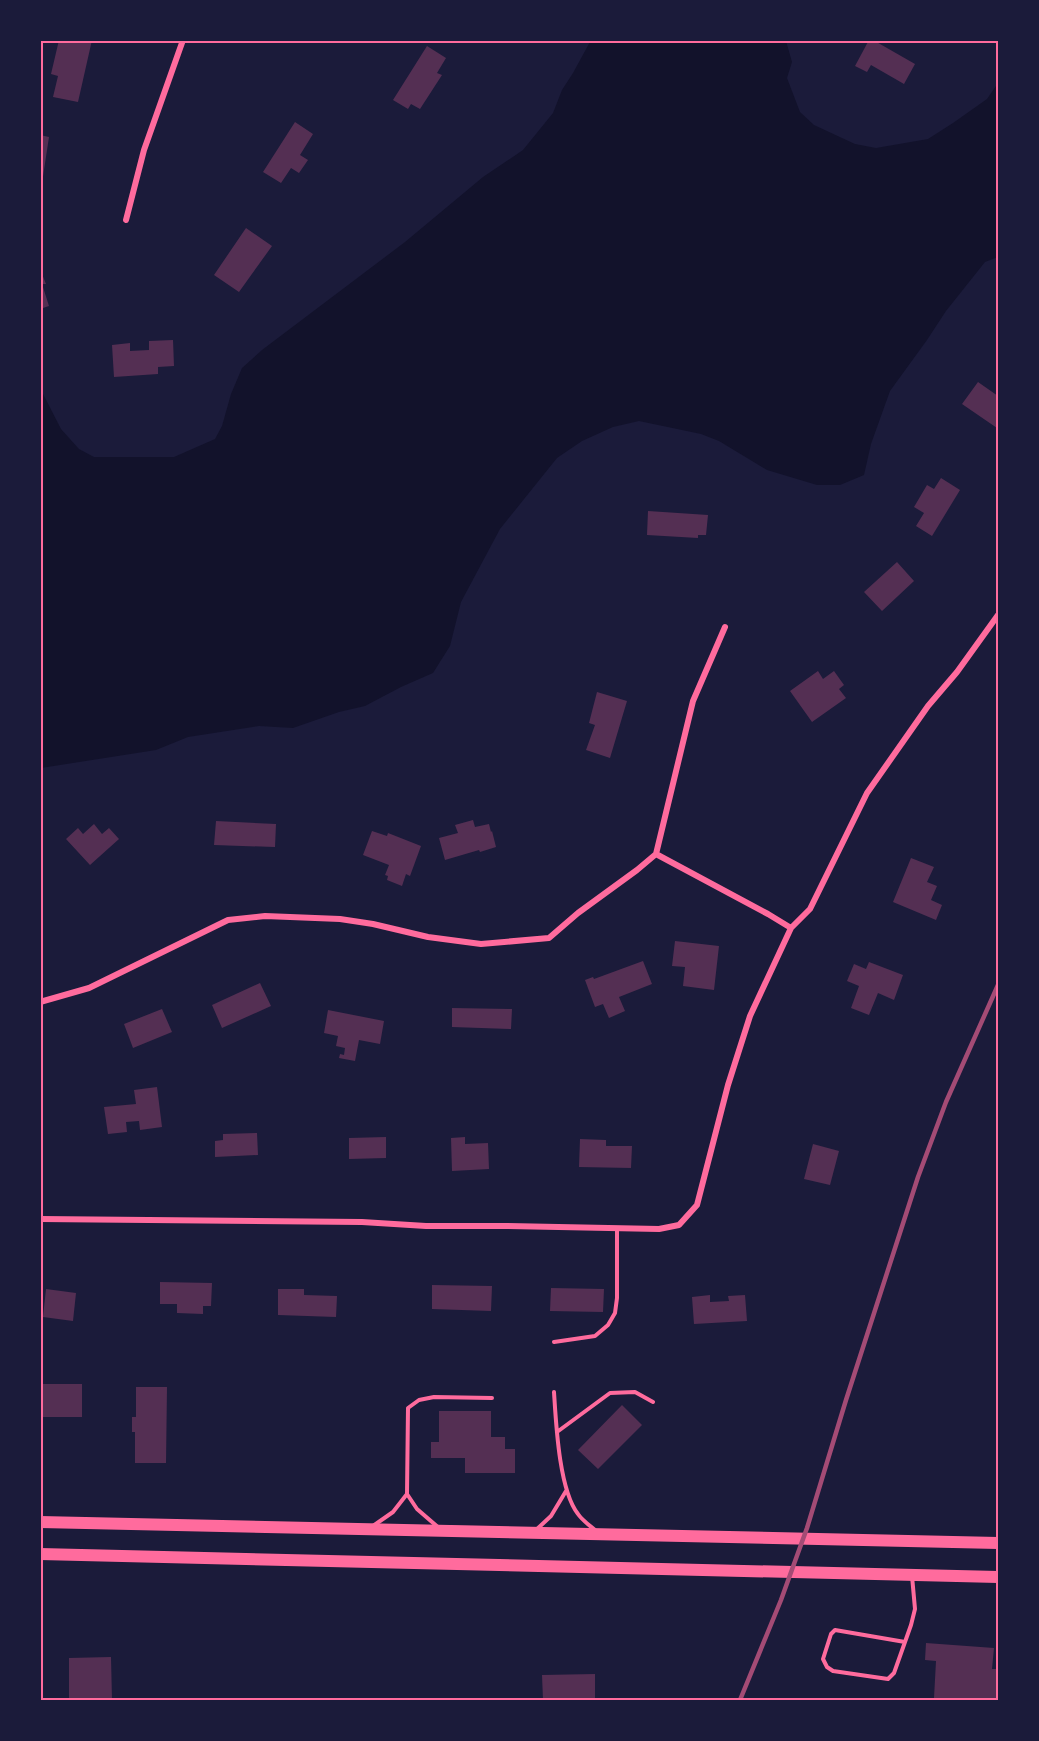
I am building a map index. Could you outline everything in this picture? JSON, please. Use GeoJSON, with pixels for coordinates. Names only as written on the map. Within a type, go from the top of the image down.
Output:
{"type":"FeatureCollection","features":[{"type":"Feature","properties":{"kind":"main road"},"geometry":{"type":"LineString","coordinates":[[40,1522],[999,1543]]}},
{"type":"Feature","properties":{"kind":"main road"},"geometry":{"type":"LineString","coordinates":[[40,1554],[999,1577]]}},
{"type":"Feature","properties":{"kind":"street"},"geometry":{"type":"LineString","coordinates":[[126,220],[144,150],[183,40]]}},
{"type":"Feature","properties":{"kind":"street"},"geometry":{"type":"LineString","coordinates":[[40,1219],[362,1222],[426,1226],[659,1229],[679,1225],[697,1205],[728,1084],[750,1016],[790,928],[810,909],[867,793],[928,706],[957,672],[999,615]]}},
{"type":"Feature","properties":{"kind":"street"},"geometry":{"type":"LineString","coordinates":[[40,1002],[89,988],[228,920],[265,916],[340,919],[428,937],[481,944],[549,938],[656,854],[693,701],[725,627]]}},
{"type":"Feature","properties":{"kind":"street"},"geometry":{"type":"LineString","coordinates":[[656,854],[790,928]]}},
{"type":"Feature","properties":{"kind":"lane"},"geometry":{"type":"LineString","coordinates":[[554,1342],[595,1336],[608,1325],[615,1313],[617,1228]]}},
{"type":"Feature","properties":{"kind":"lane"},"geometry":{"type":"LineString","coordinates":[[554,1392],[556,1433],[566,1490],[577,1514],[598,1534]]}},
{"type":"Feature","properties":{"kind":"lane"},"geometry":{"type":"LineString","coordinates":[[556,1433],[610,1393],[635,1392],[653,1402]]}},
{"type":"Feature","properties":{"kind":"lane"},"geometry":{"type":"LineString","coordinates":[[442,1530],[417,1509],[407,1494],[408,1408],[419,1400],[434,1397],[492,1398]]}},
{"type":"Feature","properties":{"kind":"lane"},"geometry":{"type":"LineString","coordinates":[[533,1532],[551,1516],[566,1490]]}},
{"type":"Feature","properties":{"kind":"lane"},"geometry":{"type":"LineString","coordinates":[[369,1529],[393,1512],[407,1494]]}},
{"type":"Feature","properties":{"kind":"lane"},"geometry":{"type":"LineString","coordinates":[[905,1642],[835,1630],[831,1634],[823,1659],[827,1667],[833,1671],[888,1679],[894,1673],[905,1642],[915,1609],[912,1575]]}},
{"type":"Feature","properties":{"kind":"shaded area"},"geometry":{"type":"Polygon","coordinates":[[[591,40],[786,41],[792,62],[787,78],[800,112],[814,125],[855,144],[876,148],[928,139],[987,99],[998,83],[998,257],[985,262],[946,311],[890,391],[871,444],[864,475],[840,485],[817,485],[767,470],[719,441],[701,434],[639,421],[613,427],[582,441],[557,458],[500,529],[461,602],[450,646],[433,673],[365,706],[339,712],[293,728],[259,726],[188,737],[156,750],[41,768],[41,390],[61,429],[79,449],[94,457],[174,457],[215,439],[222,426],[231,394],[242,368],[262,350],[405,242],[483,177],[523,150],[553,113],[562,90],[591,40]]]}},
{"type":"Feature","properties":{"kind":"building"},"geometry":{"type":"Polygon","coordinates":[[[59,40],[92,40],[78,102],[53,97],[58,76],[51,74],[59,40]]]}},
{"type":"Feature","properties":{"kind":"building"},"geometry":{"type":"Polygon","coordinates":[[[869,40],[873,40],[915,64],[904,84],[871,65],[867,72],[855,66],[869,40]]]}},
{"type":"Feature","properties":{"kind":"building"},"geometry":{"type":"Polygon","coordinates":[[[427,46],[446,58],[437,73],[442,75],[420,109],[411,104],[408,109],[393,100],[427,46]]]}},
{"type":"Feature","properties":{"kind":"building"},"geometry":{"type":"Polygon","coordinates":[[[295,122],[313,134],[300,155],[308,160],[299,173],[291,168],[281,183],[263,172],[295,122]]]}},
{"type":"Feature","properties":{"kind":"building"},"geometry":{"type":"Polygon","coordinates":[[[40,135],[49,137],[42,183],[40,183],[40,135]]]}},
{"type":"Feature","properties":{"kind":"building"},"geometry":{"type":"Polygon","coordinates":[[[246,228],[272,246],[239,292],[214,275],[246,228]]]}},
{"type":"Feature","properties":{"kind":"building"},"geometry":{"type":"Polygon","coordinates":[[[40,269],[46,284],[42,284],[49,306],[40,309],[40,269]]]}},
{"type":"Feature","properties":{"kind":"building"},"geometry":{"type":"Polygon","coordinates":[[[173,340],[174,366],[158,367],[158,374],[114,377],[112,345],[130,343],[130,351],[149,350],[149,341],[173,340]]]}},
{"type":"Feature","properties":{"kind":"building"},"geometry":{"type":"Polygon","coordinates":[[[978,382],[998,396],[997,428],[962,404],[978,382]]]}},
{"type":"Feature","properties":{"kind":"building"},"geometry":{"type":"Polygon","coordinates":[[[941,478],[960,490],[932,536],[916,526],[924,513],[914,507],[927,485],[934,489],[941,478]]]}},
{"type":"Feature","properties":{"kind":"building"},"geometry":{"type":"Polygon","coordinates":[[[648,511],[708,515],[706,535],[698,535],[698,538],[647,535],[648,511]]]}},
{"type":"Feature","properties":{"kind":"building"},"geometry":{"type":"Polygon","coordinates":[[[897,562],[914,581],[882,611],[864,592],[897,562]]]}},
{"type":"Feature","properties":{"kind":"building"},"geometry":{"type":"Polygon","coordinates":[[[818,671],[823,679],[834,671],[844,685],[839,689],[846,698],[812,722],[790,691],[818,671]]]}},
{"type":"Feature","properties":{"kind":"building"},"geometry":{"type":"Polygon","coordinates":[[[597,692],[627,701],[610,758],[586,750],[595,725],[589,723],[597,692]]]}},
{"type":"Feature","properties":{"kind":"building"},"geometry":{"type":"Polygon","coordinates":[[[473,820],[475,827],[489,824],[496,847],[445,860],[439,838],[458,833],[455,825],[473,820]]]}},
{"type":"Feature","properties":{"kind":"building"},"geometry":{"type":"Polygon","coordinates":[[[216,821],[276,824],[275,847],[214,845],[216,821]]]}},
{"type":"Feature","properties":{"kind":"building"},"geometry":{"type":"Polygon","coordinates":[[[94,824],[102,834],[109,828],[119,839],[90,865],[66,839],[78,828],[83,834],[94,824]]]}},
{"type":"Feature","properties":{"kind":"building"},"geometry":{"type":"Polygon","coordinates":[[[372,831],[387,836],[388,833],[421,846],[410,876],[406,874],[402,886],[387,880],[388,876],[385,875],[389,865],[363,855],[372,831]]]}},
{"type":"Feature","properties":{"kind":"building"},"geometry":{"type":"Polygon","coordinates":[[[911,858],[934,867],[927,882],[937,886],[931,900],[942,905],[936,920],[893,902],[911,858]]]}},
{"type":"Feature","properties":{"kind":"building"},"geometry":{"type":"Polygon","coordinates":[[[675,941],[719,946],[714,990],[683,986],[685,967],[672,966],[675,941]]]}},
{"type":"Feature","properties":{"kind":"building"},"geometry":{"type":"Polygon","coordinates":[[[643,961],[652,984],[619,997],[625,1011],[609,1018],[603,1004],[595,1007],[585,980],[593,977],[594,979],[643,961]]]}},
{"type":"Feature","properties":{"kind":"building"},"geometry":{"type":"Polygon","coordinates":[[[869,962],[903,975],[894,1000],[878,993],[869,1015],[851,1008],[859,986],[847,981],[854,964],[866,969],[869,962]]]}},
{"type":"Feature","properties":{"kind":"building"},"geometry":{"type":"Polygon","coordinates":[[[260,983],[271,1006],[222,1028],[212,1005],[260,983]]]}},
{"type":"Feature","properties":{"kind":"building"},"geometry":{"type":"Polygon","coordinates":[[[452,1008],[512,1009],[511,1029],[452,1027],[452,1008]]]}},
{"type":"Feature","properties":{"kind":"building"},"geometry":{"type":"Polygon","coordinates":[[[162,1009],[172,1032],[133,1048],[124,1024],[162,1009]]]}},
{"type":"Feature","properties":{"kind":"building"},"geometry":{"type":"Polygon","coordinates":[[[328,1010],[384,1021],[380,1044],[359,1040],[355,1061],[339,1058],[340,1054],[344,1055],[345,1048],[336,1046],[338,1036],[324,1033],[328,1010]]]}},
{"type":"Feature","properties":{"kind":"building"},"geometry":{"type":"Polygon","coordinates":[[[157,1087],[162,1127],[140,1130],[139,1121],[126,1122],[127,1132],[108,1134],[104,1107],[136,1104],[134,1090],[157,1087]]]}},
{"type":"Feature","properties":{"kind":"building"},"geometry":{"type":"Polygon","coordinates":[[[257,1133],[258,1155],[215,1157],[215,1141],[223,1140],[223,1134],[257,1133]]]}},
{"type":"Feature","properties":{"kind":"building"},"geometry":{"type":"Polygon","coordinates":[[[386,1137],[386,1158],[349,1159],[349,1138],[386,1137]]]}},
{"type":"Feature","properties":{"kind":"building"},"geometry":{"type":"Polygon","coordinates":[[[465,1137],[465,1144],[488,1143],[489,1169],[452,1171],[451,1138],[465,1137]]]}},
{"type":"Feature","properties":{"kind":"building"},"geometry":{"type":"Polygon","coordinates":[[[580,1139],[606,1140],[606,1146],[632,1146],[631,1168],[579,1167],[580,1139]]]}},
{"type":"Feature","properties":{"kind":"building"},"geometry":{"type":"Polygon","coordinates":[[[813,1144],[839,1151],[830,1185],[804,1179],[813,1144]]]}},
{"type":"Feature","properties":{"kind":"building"},"geometry":{"type":"Polygon","coordinates":[[[160,1282],[212,1283],[211,1306],[203,1306],[203,1314],[177,1313],[177,1304],[160,1304],[160,1282]]]}},
{"type":"Feature","properties":{"kind":"building"},"geometry":{"type":"Polygon","coordinates":[[[432,1285],[492,1286],[491,1311],[432,1309],[432,1285]]]}},
{"type":"Feature","properties":{"kind":"building"},"geometry":{"type":"Polygon","coordinates":[[[551,1288],[604,1289],[603,1312],[550,1311],[551,1288]]]}},
{"type":"Feature","properties":{"kind":"building"},"geometry":{"type":"Polygon","coordinates":[[[46,1289],[76,1293],[73,1321],[43,1317],[46,1289]]]}},
{"type":"Feature","properties":{"kind":"building"},"geometry":{"type":"Polygon","coordinates":[[[278,1289],[304,1289],[304,1295],[337,1296],[336,1317],[278,1315],[278,1289]]]}},
{"type":"Feature","properties":{"kind":"building"},"geometry":{"type":"Polygon","coordinates":[[[710,1295],[710,1302],[729,1301],[728,1296],[745,1295],[747,1321],[694,1324],[692,1297],[710,1295]]]}},
{"type":"Feature","properties":{"kind":"building"},"geometry":{"type":"Polygon","coordinates":[[[40,1384],[82,1384],[82,1417],[40,1417],[40,1384]]]}},
{"type":"Feature","properties":{"kind":"building"},"geometry":{"type":"Polygon","coordinates":[[[136,1387],[167,1387],[166,1463],[135,1463],[135,1432],[132,1432],[132,1417],[136,1417],[136,1387]]]}},
{"type":"Feature","properties":{"kind":"building"},"geometry":{"type":"Polygon","coordinates":[[[622,1405],[642,1425],[598,1469],[578,1450],[622,1405]]]}},
{"type":"Feature","properties":{"kind":"building"},"geometry":{"type":"Polygon","coordinates":[[[439,1411],[491,1411],[491,1437],[505,1437],[505,1449],[515,1449],[515,1473],[465,1473],[465,1458],[431,1458],[431,1442],[439,1442],[439,1411]]]}},
{"type":"Feature","properties":{"kind":"building"},"geometry":{"type":"Polygon","coordinates":[[[926,1643],[994,1648],[992,1669],[998,1669],[998,1700],[934,1698],[936,1661],[925,1660],[926,1643]]]}},
{"type":"Feature","properties":{"kind":"building"},"geometry":{"type":"Polygon","coordinates":[[[111,1657],[112,1700],[69,1700],[69,1658],[111,1657]]]}},
{"type":"Feature","properties":{"kind":"building"},"geometry":{"type":"Polygon","coordinates":[[[595,1674],[595,1700],[543,1700],[542,1675],[595,1674]]]}},
{"type":"Feature","properties":{"kind":"railway"},"geometry":{"type":"LineString","coordinates":[[740,1700],[781,1600],[807,1528],[918,1177],[946,1102],[998,985]]}}]}
